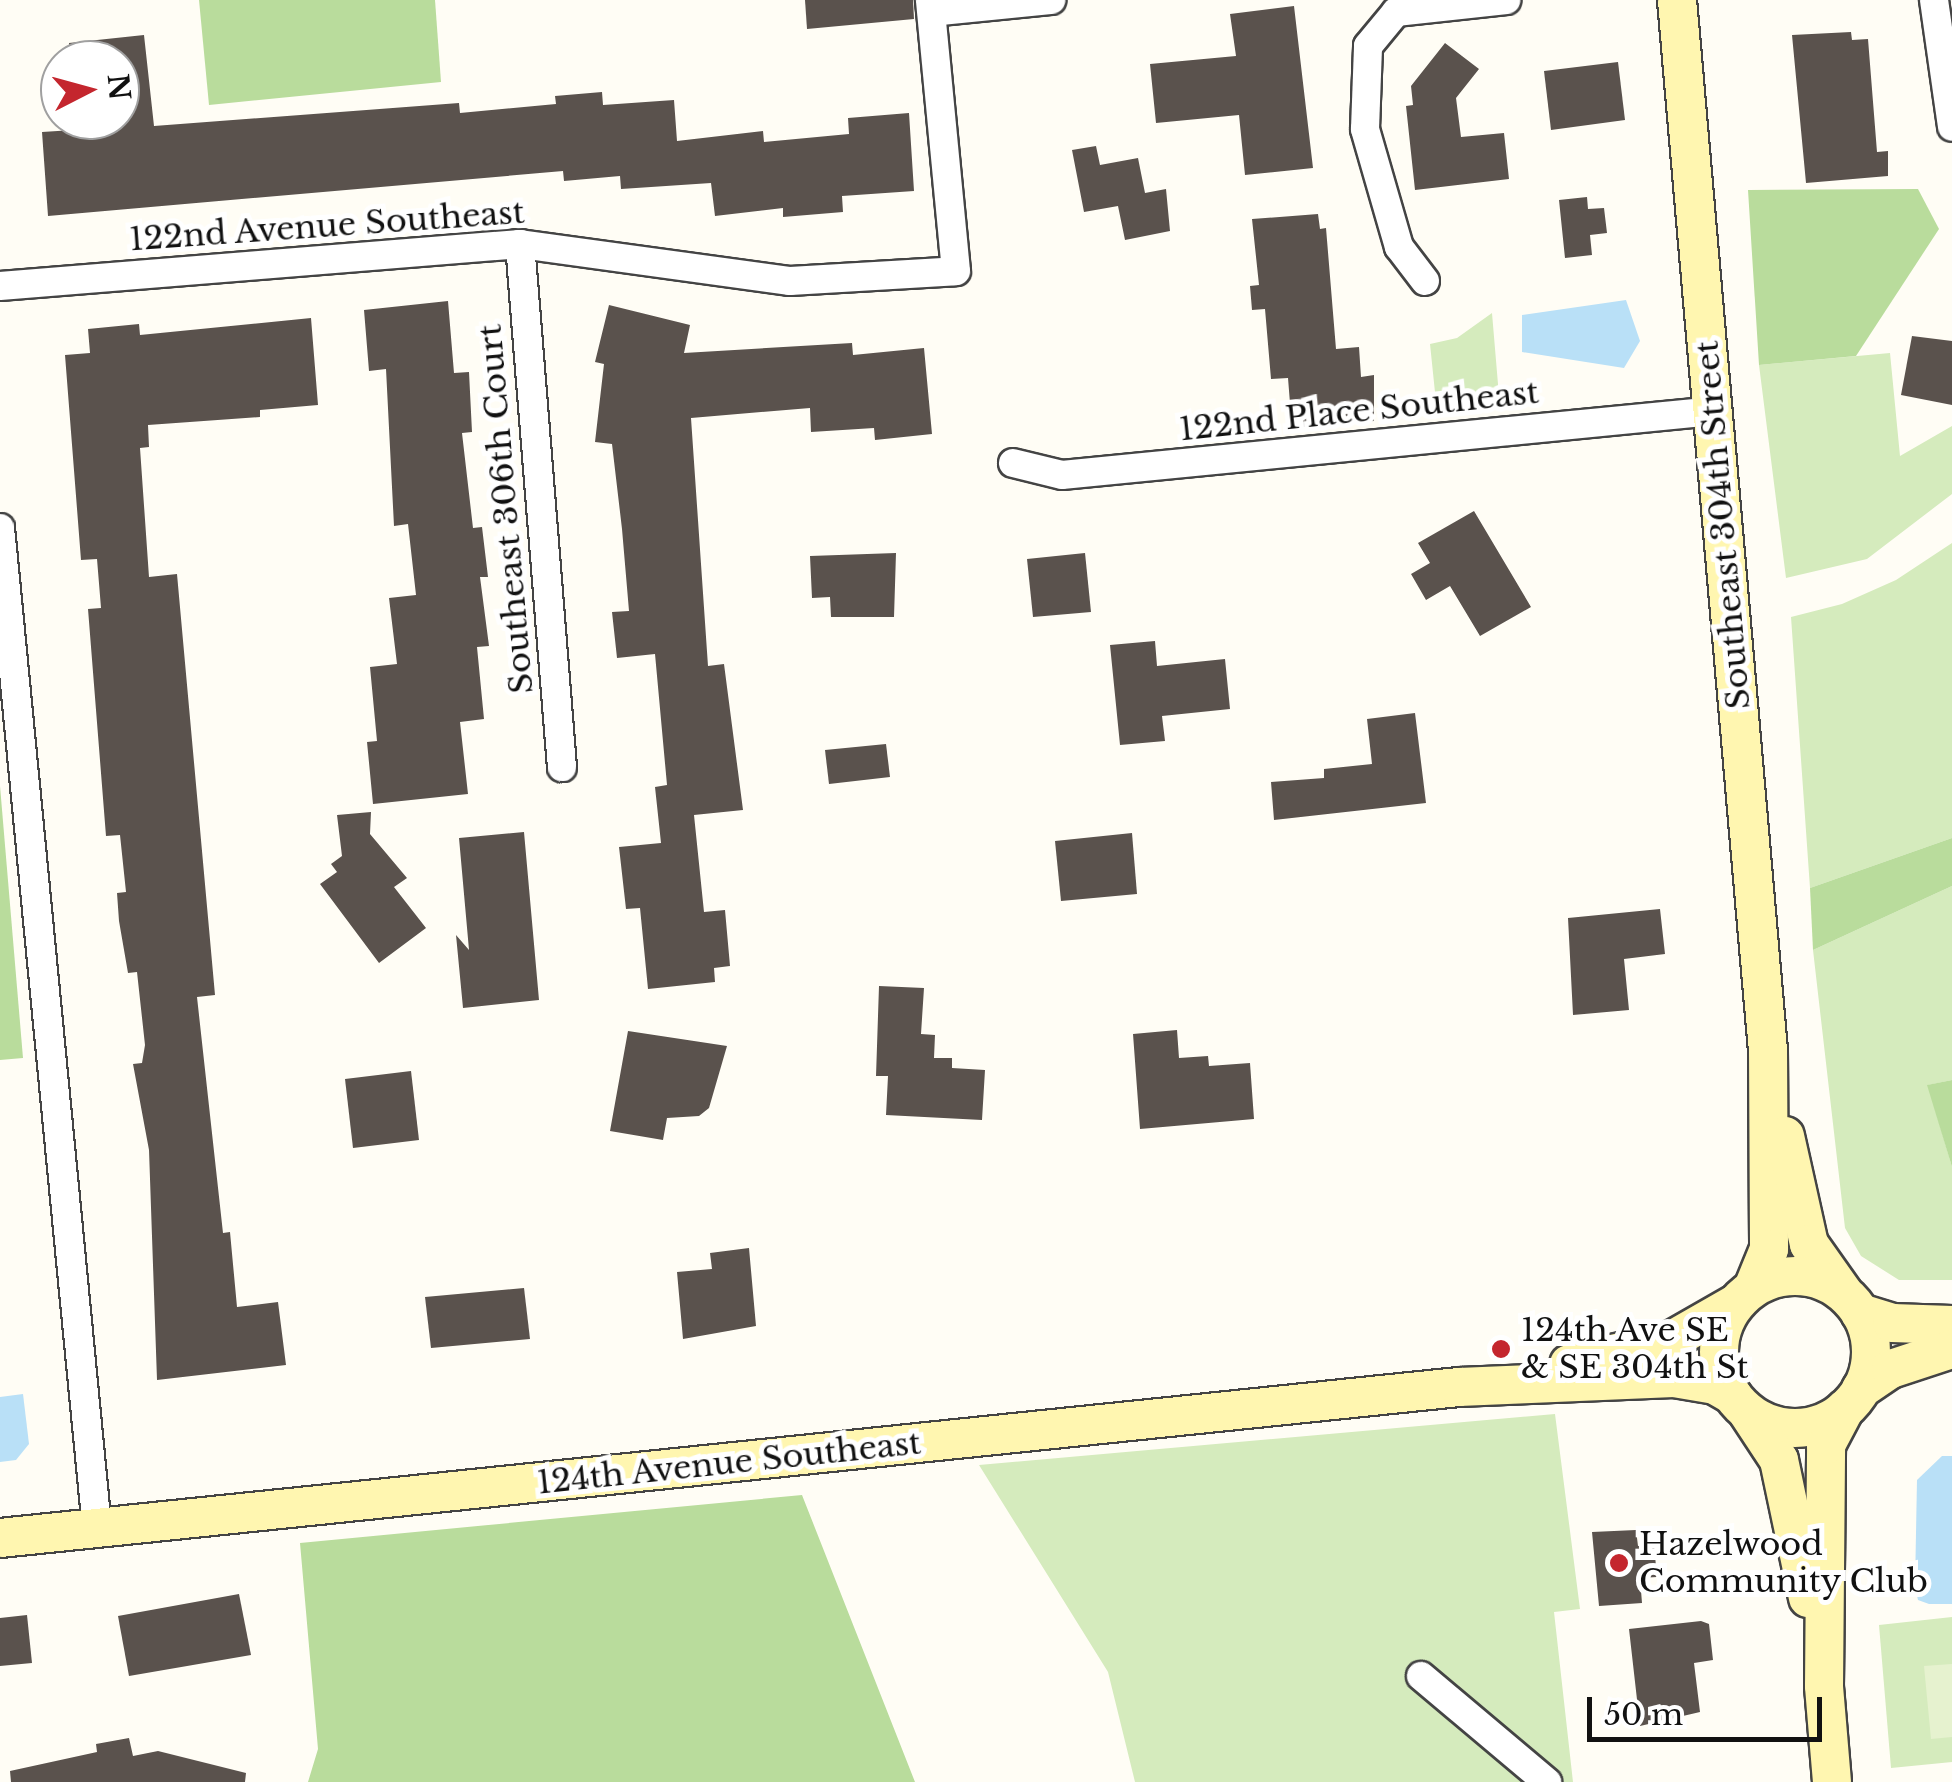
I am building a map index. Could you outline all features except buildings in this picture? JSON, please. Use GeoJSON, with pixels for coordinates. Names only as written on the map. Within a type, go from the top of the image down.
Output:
{"type":"FeatureCollection","features":[{"type":"Feature","properties":{"kind":"street"},"geometry":{"type":"LineString","coordinates":[[931,6],[1051,0]]}},
{"type":"Feature","properties":{"kind":"street"},"geometry":{"type":"LineString","coordinates":[[1425,281],[1399,247],[1365,130],[1363,74],[1379,26],[1396,12],[1421,6],[1506,0]]}},
{"type":"Feature","properties":{"kind":"street","name":"Southeast 304th Street"},"geometry":{"type":"LineString","coordinates":[[1678,0],[1768,1050],[1769,1249],[1744,1296]]}},
{"type":"Feature","properties":{"kind":"street"},"geometry":{"type":"LineString","coordinates":[[1934,0],[1952,127]]}},
{"type":"Feature","properties":{"kind":"street","name":"122nd Avenue Southeast"},"geometry":{"type":"LineString","coordinates":[[0,286],[520,244],[790,281],[956,272],[931,6]]}},
{"type":"Feature","properties":{"kind":"street","name":"Southeast 306th Court"},"geometry":{"type":"LineString","coordinates":[[520,244],[562,767]]}},
{"type":"Feature","properties":{"kind":"street","name":"122nd Place Southeast"},"geometry":{"type":"LineString","coordinates":[[1013,463],[1062,476],[1713,411]]}},
{"type":"Feature","properties":{"kind":"street"},"geometry":{"type":"LineString","coordinates":[[0,528],[97,1528]]}},
{"type":"Feature","properties":{"kind":"street","name":"Southeast 304th Street"},"geometry":{"type":"LineString","coordinates":[[1768,1050],[1809,1244],[1852,1303]]}},
{"type":"Feature","properties":{"kind":"street"},"geometry":{"type":"LineString","coordinates":[[1824,1686],[1779,1460],[1740,1404],[1718,1349],[1744,1296],[1800,1276],[1892,1323],[1952,1325]]}},
{"type":"Feature","properties":{"kind":"street","name":"124th Avenue Southeast"},"geometry":{"type":"LineString","coordinates":[[1458,1387],[1659,1344],[1744,1296]]}},
{"type":"Feature","properties":{"kind":"street"},"geometry":{"type":"LineString","coordinates":[[1832,1782],[1824,1686],[1826,1445],[1853,1399],[1870,1338],[1852,1303]]}},
{"type":"Feature","properties":{"kind":"street"},"geometry":{"type":"LineString","coordinates":[[1740,1404],[1798,1428],[1853,1399],[1891,1369],[1952,1349]]}},
{"type":"Feature","properties":{"kind":"street","name":"124th Avenue Southeast"},"geometry":{"type":"LineString","coordinates":[[0,1538],[1458,1387],[1674,1378],[1716,1384],[1740,1404]]}},
{"type":"Feature","properties":{"kind":"street"},"geometry":{"type":"LineString","coordinates":[[1421,1676],[1547,1782]]}},
{"type":"Feature","properties":{"kind":"green space"},"geometry":{"type":"Polygon","coordinates":[[[199,0],[435,0],[441,82],[209,105],[199,0]]]}},
{"type":"Feature","properties":{"kind":"green space"},"geometry":{"type":"Polygon","coordinates":[[[1918,189],[1939,229],[1856,356],[1759,365],[1748,190],[1918,189]]]}},
{"type":"Feature","properties":{"kind":"green space"},"geometry":{"type":"Polygon","coordinates":[[[1492,313],[1499,396],[1436,402],[1430,344],[1457,338],[1492,313]]]}},
{"type":"Feature","properties":{"kind":"green space"},"geometry":{"type":"Polygon","coordinates":[[[1890,353],[1900,456],[1952,426],[1952,494],[1867,559],[1786,578],[1759,365],[1890,353]]]}},
{"type":"Feature","properties":{"kind":"green space"},"geometry":{"type":"Polygon","coordinates":[[[1952,543],[1952,838],[1810,888],[1791,617],[1842,604],[1896,580],[1952,543]]]}},
{"type":"Feature","properties":{"kind":"green space"},"geometry":{"type":"Polygon","coordinates":[[[0,786],[23,1058],[0,1060],[0,786]]]}},
{"type":"Feature","properties":{"kind":"green space"},"geometry":{"type":"Polygon","coordinates":[[[1952,838],[1952,886],[1813,950],[1810,888],[1952,838]]]}},
{"type":"Feature","properties":{"kind":"green space"},"geometry":{"type":"Polygon","coordinates":[[[1952,886],[1952,1080],[1928,1085],[1952,1167],[1952,1280],[1899,1280],[1861,1256],[1845,1228],[1813,950],[1952,886]]]}},
{"type":"Feature","properties":{"kind":"green space"},"geometry":{"type":"Polygon","coordinates":[[[1952,1080],[1952,1167],[1927,1085],[1952,1080]]]}},
{"type":"Feature","properties":{"kind":"green space"},"geometry":{"type":"Polygon","coordinates":[[[1555,1414],[1580,1609],[1554,1612],[1573,1782],[1135,1782],[1108,1672],[979,1465],[1555,1414]]]}},
{"type":"Feature","properties":{"kind":"green space"},"geometry":{"type":"Polygon","coordinates":[[[802,1495],[915,1782],[308,1782],[318,1749],[300,1543],[802,1495]]]}},
{"type":"Feature","properties":{"kind":"green space"},"geometry":{"type":"Polygon","coordinates":[[[1952,1617],[1952,1762],[1891,1768],[1879,1625],[1952,1617]]]}},
{"type":"Feature","properties":{"kind":"green space"},"geometry":{"type":"Polygon","coordinates":[[[1952,1664],[1952,1737],[1931,1739],[1924,1666],[1952,1664]]]}},
{"type":"Feature","properties":{"kind":"water"},"geometry":{"type":"Polygon","coordinates":[[[1626,300],[1640,341],[1624,368],[1522,352],[1522,315],[1626,300]]]}},
{"type":"Feature","properties":{"kind":"water"},"geometry":{"type":"Polygon","coordinates":[[[23,1394],[29,1444],[16,1460],[0,1462],[0,1397],[23,1394]]]}},
{"type":"Feature","properties":{"kind":"water"},"geometry":{"type":"Polygon","coordinates":[[[1942,1456],[1952,1456],[1952,1604],[1929,1604],[1918,1600],[1915,1587],[1917,1480],[1942,1456]]]}},
{"type":"Feature","properties":{"kind":"place","name":"124th Ave SE & SE 304th St"},"geometry":{"type":"Point","coordinates":[1501,1349]}},
{"type":"Feature","properties":{"kind":"place","name":"Hazelwood Community Club"},"geometry":{"type":"Point","coordinates":[1619,1563]}}]}
